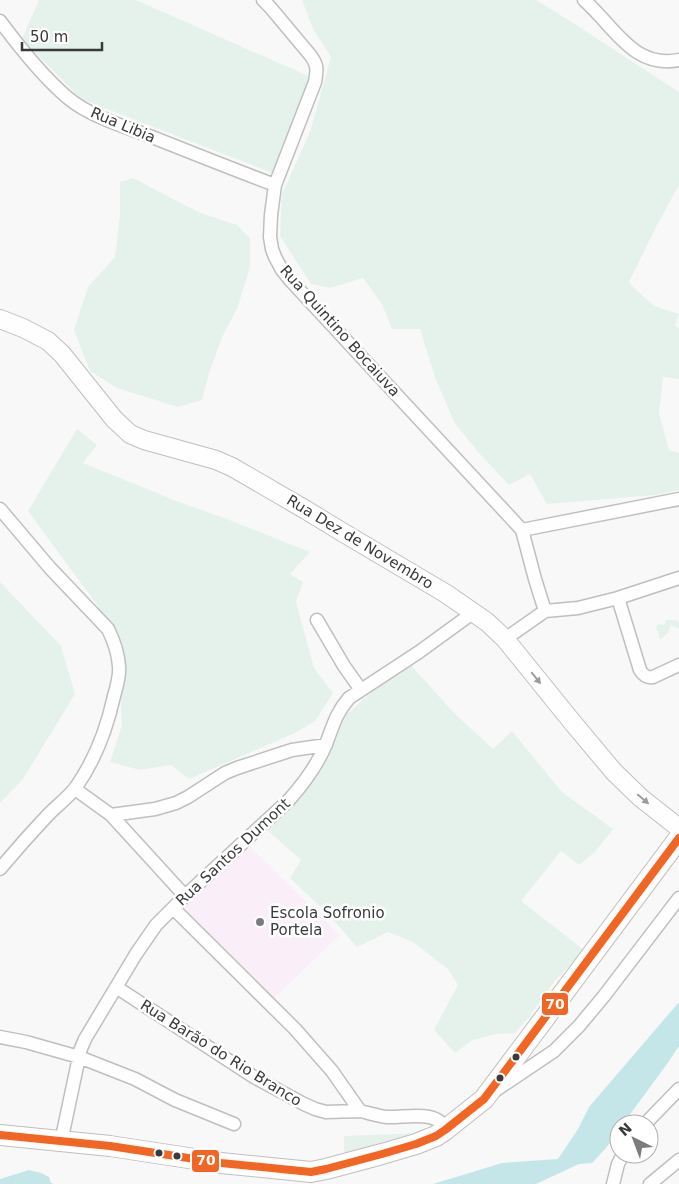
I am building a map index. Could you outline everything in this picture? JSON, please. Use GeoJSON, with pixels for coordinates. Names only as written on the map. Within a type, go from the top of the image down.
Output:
{"type":"FeatureCollection","features":[{"type":"Feature","properties":{"kind":"main road","name":"Rua Dez de Novembro"},"geometry":{"type":"LineString","coordinates":[[0,319],[48,341],[62,354],[114,418],[130,434],[144,440],[216,460],[232,467],[445,593],[488,622],[505,639],[614,772],[641,798],[679,828]]}},
{"type":"Feature","properties":{"kind":"main road"},"geometry":{"type":"LineString","coordinates":[[0,1135],[110,1146],[312,1178],[326,1169],[416,1144],[436,1136],[484,1099],[679,838]]}},
{"type":"Feature","properties":{"kind":"street","name":"Rua Quintino Bocaiuva"},"geometry":{"type":"LineString","coordinates":[[263,0],[306,50],[315,62],[317,72],[315,82],[275,185],[270,237],[274,257],[290,281],[522,530],[546,611]]}},
{"type":"Feature","properties":{"kind":"street"},"geometry":{"type":"LineString","coordinates":[[584,0],[638,54],[655,61],[669,62],[679,60]]}},
{"type":"Feature","properties":{"kind":"street","name":"Rua Libia"},"geometry":{"type":"LineString","coordinates":[[0,21],[37,68],[68,98],[84,108],[120,125],[275,185]]}},
{"type":"Feature","properties":{"kind":"street"},"geometry":{"type":"LineString","coordinates":[[522,530],[679,499]]}},
{"type":"Feature","properties":{"kind":"street"},"geometry":{"type":"LineString","coordinates":[[0,509],[50,568],[108,629],[114,640],[119,668],[107,724],[98,749],[88,768],[75,789],[46,816],[0,869]]}},
{"type":"Feature","properties":{"kind":"street"},"geometry":{"type":"LineString","coordinates":[[505,639],[546,611],[578,608],[618,598],[679,578]]}},
{"type":"Feature","properties":{"kind":"street"},"geometry":{"type":"LineString","coordinates":[[618,598],[642,674],[648,678],[653,677],[679,665]]}},
{"type":"Feature","properties":{"kind":"street","name":"Rua Santos Dumont"},"geometry":{"type":"LineString","coordinates":[[61,1142],[80,1051],[85,1039],[156,925],[289,800],[304,783],[326,745],[341,707],[349,698],[419,652],[474,612]]}},
{"type":"Feature","properties":{"kind":"street"},"geometry":{"type":"LineString","coordinates":[[317,620],[344,666],[361,690]]}},
{"type":"Feature","properties":{"kind":"street"},"geometry":{"type":"LineString","coordinates":[[111,815],[155,809],[176,803],[225,773],[237,768],[292,750],[326,745]]}},
{"type":"Feature","properties":{"kind":"street"},"geometry":{"type":"LineString","coordinates":[[75,789],[111,815],[185,896]]}},
{"type":"Feature","properties":{"kind":"street"},"geometry":{"type":"LineString","coordinates":[[484,1099],[554,1051],[579,1026],[679,898]]}},
{"type":"Feature","properties":{"kind":"street"},"geometry":{"type":"LineString","coordinates":[[173,908],[295,1029],[332,1071],[360,1111]]}},
{"type":"Feature","properties":{"kind":"street","name":"Rua Barão do Rio Branco"},"geometry":{"type":"LineString","coordinates":[[116,987],[254,1077],[315,1110],[326,1112],[360,1111],[388,1117],[417,1116],[437,1119],[443,1124],[445,1130]]}},
{"type":"Feature","properties":{"kind":"street"},"geometry":{"type":"LineString","coordinates":[[0,1037],[26,1042],[79,1057],[135,1079],[175,1100],[234,1124]]}},
{"type":"Feature","properties":{"kind":"street"},"geometry":{"type":"LineString","coordinates":[[655,1114],[679,1089]]}},
{"type":"Feature","properties":{"kind":"street"},"geometry":{"type":"LineString","coordinates":[[650,1184],[679,1160]]}},
{"type":"Feature","properties":{"kind":"street"},"geometry":{"type":"LineString","coordinates":[[613,1184],[618,1164]]}},
{"type":"Feature","properties":{"kind":"shaded area"},"geometry":{"type":"Polygon","coordinates":[[[39,0],[136,0],[313,78],[273,173],[81,99],[22,39],[39,0]]]}},
{"type":"Feature","properties":{"kind":"shaded area"},"geometry":{"type":"Polygon","coordinates":[[[302,0],[536,0],[679,92],[679,185],[629,282],[654,306],[679,314],[675,326],[679,328],[679,379],[663,377],[659,413],[669,450],[679,453],[679,490],[655,495],[547,504],[530,474],[509,485],[478,452],[454,422],[435,377],[420,329],[392,329],[382,304],[363,278],[330,288],[311,284],[280,236],[282,194],[310,132],[331,57],[313,29],[302,0]]]}},
{"type":"Feature","properties":{"kind":"shaded area"},"geometry":{"type":"Polygon","coordinates":[[[133,178],[198,212],[237,225],[250,238],[250,267],[237,309],[223,335],[209,373],[202,400],[178,407],[117,388],[90,371],[74,330],[88,287],[115,257],[120,215],[120,182],[133,178]]]}},
{"type":"Feature","properties":{"kind":"shaded area"},"geometry":{"type":"Polygon","coordinates":[[[77,429],[97,445],[83,463],[310,552],[290,574],[303,582],[296,602],[314,668],[333,693],[315,721],[295,733],[189,779],[171,765],[140,770],[110,762],[122,725],[119,673],[120,639],[28,511],[77,429]]]}},
{"type":"Feature","properties":{"kind":"shaded area"},"geometry":{"type":"Polygon","coordinates":[[[0,582],[61,646],[75,694],[23,779],[0,803],[0,582]]]}},
{"type":"Feature","properties":{"kind":"shaded area"},"geometry":{"type":"Polygon","coordinates":[[[666,620],[676,620],[679,622],[679,629],[671,625],[668,633],[660,640],[656,628],[658,624],[664,625],[666,620]]]}},
{"type":"Feature","properties":{"kind":"shaded area"},"geometry":{"type":"Polygon","coordinates":[[[409,663],[453,712],[493,749],[512,731],[562,792],[613,829],[595,852],[579,865],[561,851],[521,901],[584,950],[554,982],[515,1033],[496,1034],[471,1041],[455,1053],[434,1030],[458,985],[448,969],[413,942],[388,932],[357,947],[327,913],[290,878],[301,860],[267,830],[299,792],[320,772],[347,714],[375,689],[409,663]]]}},
{"type":"Feature","properties":{"kind":"shaded area","name":"Escola Sofronio Portela"},"geometry":{"type":"Polygon","coordinates":[[[248,845],[340,935],[270,1002],[182,908],[248,845]]]}},
{"type":"Feature","properties":{"kind":"shaded area"},"geometry":{"type":"Polygon","coordinates":[[[424,1133],[344,1156],[344,1136],[424,1133]]]}},
{"type":"Feature","properties":{"kind":"water"},"geometry":{"type":"Polygon","coordinates":[[[679,1002],[679,1046],[630,1114],[609,1114],[609,1144],[592,1163],[579,1164],[536,1184],[433,1184],[502,1163],[558,1159],[578,1129],[589,1107],[679,1002]]]}},
{"type":"Feature","properties":{"kind":"water"},"geometry":{"type":"Polygon","coordinates":[[[29,1170],[49,1177],[51,1183],[54,1184],[0,1184],[0,1179],[29,1170]]]}},
{"type":"Feature","properties":{"kind":"transit line","name":"70"},"geometry":{"type":"LineString","coordinates":[[0,1135],[110,1146],[221,1163],[311,1172],[382,1154],[436,1136],[484,1099],[679,838]]}},
{"type":"Feature","properties":{"kind":"place","name":"Escola Sofronio Portela"},"geometry":{"type":"Point","coordinates":[260,922]}}]}
